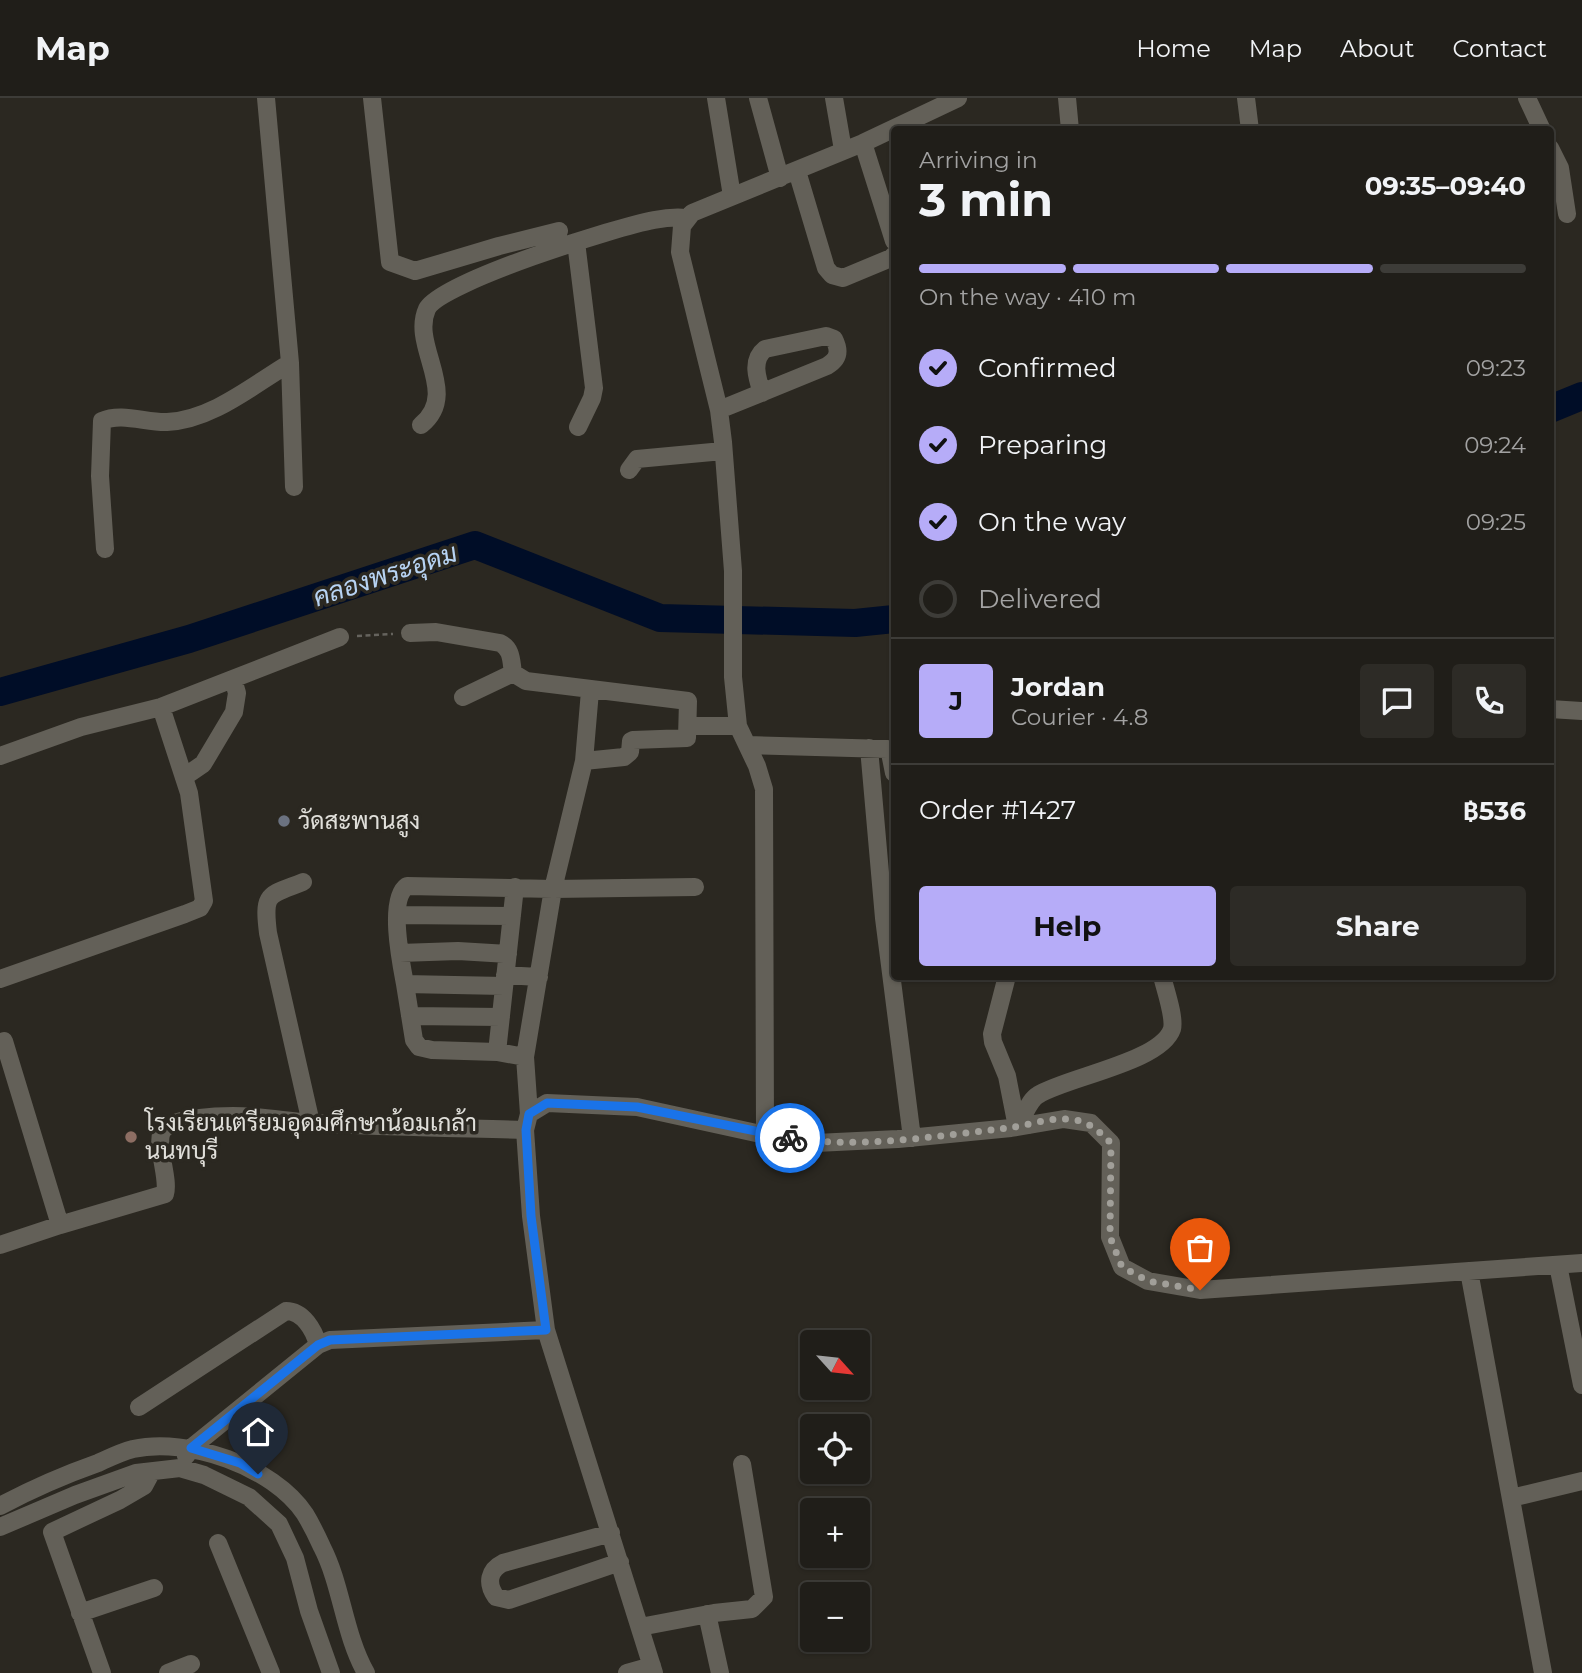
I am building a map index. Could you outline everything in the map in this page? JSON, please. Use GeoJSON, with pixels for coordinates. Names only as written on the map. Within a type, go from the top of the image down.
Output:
{"type":"FeatureCollection","features":[{"type":"Feature","properties":{"kind":"street"},"geometry":{"type":"LineString","coordinates":[[266,98],[290,363],[294,487]]}},
{"type":"Feature","properties":{"kind":"street"},"geometry":{"type":"LineString","coordinates":[[372,98],[390,261],[415,271],[559,231]]}},
{"type":"Feature","properties":{"kind":"street"},"geometry":{"type":"LineString","coordinates":[[716,98],[732,196]]}},
{"type":"Feature","properties":{"kind":"street"},"geometry":{"type":"LineString","coordinates":[[758,98],[826,268],[832,275],[843,278],[891,258]]}},
{"type":"Feature","properties":{"kind":"street"},"geometry":{"type":"LineString","coordinates":[[834,98],[843,150]]}},
{"type":"Feature","properties":{"kind":"street"},"geometry":{"type":"LineString","coordinates":[[898,126],[958,98]]}},
{"type":"Feature","properties":{"kind":"street"},"geometry":{"type":"LineString","coordinates":[[1067,98],[1070,126]]}},
{"type":"Feature","properties":{"kind":"street"},"geometry":{"type":"LineString","coordinates":[[1246,98],[1250,126]]}},
{"type":"Feature","properties":{"kind":"street"},"geometry":{"type":"LineString","coordinates":[[1527,98],[1540,126]]}},
{"type":"Feature","properties":{"kind":"street"},"geometry":{"type":"LineString","coordinates":[[765,1135],[764,789],[757,766],[738,726],[733,677],[733,571],[719,410],[682,263],[681,234],[686,218],[692,213],[789,175],[891,129]]}},
{"type":"Feature","properties":{"kind":"street"},"geometry":{"type":"LineString","coordinates":[[863,142],[891,231]]}},
{"type":"Feature","properties":{"kind":"street"},"geometry":{"type":"LineString","coordinates":[[1554,156],[1560,167],[1567,214]]}},
{"type":"Feature","properties":{"kind":"street"},"geometry":{"type":"LineString","coordinates":[[421,425],[432,416],[437,400],[425,328],[427,309],[440,296],[463,284],[576,243],[652,220],[686,218]]}},
{"type":"Feature","properties":{"kind":"street"},"geometry":{"type":"LineString","coordinates":[[576,243],[594,388],[578,427]]}},
{"type":"Feature","properties":{"kind":"street"},"geometry":{"type":"LineString","coordinates":[[719,410],[762,393],[834,362],[838,358],[838,347],[834,339],[826,336],[765,349],[759,354],[756,364],[762,393]]}},
{"type":"Feature","properties":{"kind":"street"},"geometry":{"type":"LineString","coordinates":[[105,549],[100,476],[102,421],[114,418],[167,422],[204,414],[290,363]]}},
{"type":"Feature","properties":{"kind":"street"},"geometry":{"type":"LineString","coordinates":[[629,470],[637,459],[723,451]]}},
{"type":"Feature","properties":{"kind":"street"},"geometry":{"type":"LineString","coordinates":[[410,633],[436,632],[500,643],[510,652],[513,673]]}},
{"type":"Feature","properties":{"kind":"street"},"geometry":{"type":"LineString","coordinates":[[0,756],[81,727],[161,707],[340,637]]}},
{"type":"Feature","properties":{"kind":"street"},"geometry":{"type":"LineString","coordinates":[[513,673],[526,681],[590,691],[685,700],[689,705],[687,738],[633,740],[630,752],[624,757],[584,761]]}},
{"type":"Feature","properties":{"kind":"street"},"geometry":{"type":"LineString","coordinates":[[463,697],[513,673]]}},
{"type":"Feature","properties":{"kind":"street"},"geometry":{"type":"LineString","coordinates":[[184,777],[203,764],[234,712],[237,693],[233,679]]}},
{"type":"Feature","properties":{"kind":"street"},"geometry":{"type":"LineString","coordinates":[[590,691],[584,761],[553,889],[525,1057],[527,1122],[531,1216],[546,1330],[653,1670],[627,1673]]}},
{"type":"Feature","properties":{"kind":"street"},"geometry":{"type":"LineString","coordinates":[[0,979],[200,908],[204,901],[189,793],[161,707]]}},
{"type":"Feature","properties":{"kind":"street"},"geometry":{"type":"LineString","coordinates":[[1554,709],[1582,711]]}},
{"type":"Feature","properties":{"kind":"street"},"geometry":{"type":"LineString","coordinates":[[689,726],[738,726]]}},
{"type":"Feature","properties":{"kind":"street"},"geometry":{"type":"LineString","coordinates":[[748,745],[887,749],[891,758]]}},
{"type":"Feature","properties":{"kind":"street"},"geometry":{"type":"LineString","coordinates":[[869,748],[891,973]]}},
{"type":"Feature","properties":{"kind":"street"},"geometry":{"type":"LineString","coordinates":[[303,882],[271,895],[265,912],[311,1123]]}},
{"type":"Feature","properties":{"kind":"street"},"geometry":{"type":"LineString","coordinates":[[525,1057],[497,1052],[432,1050],[419,1047],[414,1040],[400,953],[397,915],[400,895],[407,886],[553,889],[695,887]]}},
{"type":"Feature","properties":{"kind":"street"},"geometry":{"type":"LineString","coordinates":[[497,1052],[515,887]]}},
{"type":"Feature","properties":{"kind":"street"},"geometry":{"type":"LineString","coordinates":[[397,915],[512,916]]}},
{"type":"Feature","properties":{"kind":"street"},"geometry":{"type":"LineString","coordinates":[[400,953],[458,951],[508,954]]}},
{"type":"Feature","properties":{"kind":"street"},"geometry":{"type":"LineString","coordinates":[[405,984],[539,978]]}},
{"type":"Feature","properties":{"kind":"street"},"geometry":{"type":"LineString","coordinates":[[892,980],[912,1138]]}},
{"type":"Feature","properties":{"kind":"street"},"geometry":{"type":"LineString","coordinates":[[1006,980],[992,1034],[1023,1126]]}},
{"type":"Feature","properties":{"kind":"street"},"geometry":{"type":"LineString","coordinates":[[1023,1126],[1023,1116],[1037,1095],[1110,1068],[1154,1049],[1165,1040],[1172,1025],[1163,980]]}},
{"type":"Feature","properties":{"kind":"street"},"geometry":{"type":"LineString","coordinates":[[410,1016],[501,1017]]}},
{"type":"Feature","properties":{"kind":"street"},"geometry":{"type":"LineString","coordinates":[[4,1041],[60,1225]]}},
{"type":"Feature","properties":{"kind":"street"},"geometry":{"type":"LineString","coordinates":[[0,1245],[165,1194],[167,1185],[160,1146],[161,1133],[177,1122],[233,1116],[311,1123],[527,1122],[547,1103],[637,1107],[765,1135],[816,1143],[912,1138],[1064,1119],[1091,1124],[1111,1143],[1110,1237],[1122,1267],[1148,1281],[1200,1290],[1582,1263]]}},
{"type":"Feature","properties":{"kind":"street"},"geometry":{"type":"LineString","coordinates":[[1558,1265],[1582,1385]]}},
{"type":"Feature","properties":{"kind":"street"},"geometry":{"type":"LineString","coordinates":[[1469,1271],[1543,1673]]}},
{"type":"Feature","properties":{"kind":"street"},"geometry":{"type":"LineString","coordinates":[[139,1407],[286,1311],[298,1313],[315,1333],[318,1345]]}},
{"type":"Feature","properties":{"kind":"street"},"geometry":{"type":"LineString","coordinates":[[180,1468],[191,1448],[318,1345],[330,1340],[546,1330]]}},
{"type":"Feature","properties":{"kind":"street"},"geometry":{"type":"LineString","coordinates":[[0,1506],[45,1482],[133,1450],[165,1446],[191,1448],[240,1463],[276,1485],[304,1512],[324,1550],[366,1673]]}},
{"type":"Feature","properties":{"kind":"street"},"geometry":{"type":"LineString","coordinates":[[640,1627],[707,1614],[752,1609],[764,1597],[742,1464]]}},
{"type":"Feature","properties":{"kind":"street"},"geometry":{"type":"LineString","coordinates":[[0,1527],[136,1473],[180,1468],[204,1475],[249,1497],[279,1524],[295,1558],[309,1611],[331,1673]]}},
{"type":"Feature","properties":{"kind":"street"},"geometry":{"type":"LineString","coordinates":[[52,1532],[144,1486],[151,1473]]}},
{"type":"Feature","properties":{"kind":"street"},"geometry":{"type":"LineString","coordinates":[[1511,1498],[1582,1481]]}},
{"type":"Feature","properties":{"kind":"street"},"geometry":{"type":"LineString","coordinates":[[44,1508],[102,1673]]}},
{"type":"Feature","properties":{"kind":"street"},"geometry":{"type":"LineString","coordinates":[[611,1533],[503,1563],[491,1573],[491,1588],[496,1597],[509,1600],[620,1562]]}},
{"type":"Feature","properties":{"kind":"street"},"geometry":{"type":"LineString","coordinates":[[218,1544],[271,1673]]}},
{"type":"Feature","properties":{"kind":"street"},"geometry":{"type":"LineString","coordinates":[[80,1613],[154,1588]]}},
{"type":"Feature","properties":{"kind":"street"},"geometry":{"type":"LineString","coordinates":[[707,1614],[720,1673]]}},
{"type":"Feature","properties":{"kind":"street"},"geometry":{"type":"LineString","coordinates":[[168,1673],[191,1664]]}},
{"type":"Feature","properties":{"kind":"path"},"geometry":{"type":"LineString","coordinates":[[340,637],[410,633]]}},
{"type":"Feature","properties":{"kind":"waterway","name":"คลองพระอุดม"},"geometry":{"type":"LineString","coordinates":[[1554,407],[1582,396]]}},
{"type":"Feature","properties":{"kind":"waterway","name":"คลองพระอุดม"},"geometry":{"type":"LineString","coordinates":[[0,692],[189,639],[475,545],[660,618],[855,623],[891,619]]}},
{"type":"Feature","properties":{"kind":"way so far"},"geometry":{"type":"LineString","coordinates":[[790,1138],[816,1143],[898,1139],[1011,1128],[1064,1119],[1091,1124],[1111,1143],[1110,1237],[1122,1267],[1148,1281],[1200,1290]]}},
{"type":"Feature","properties":{"kind":"place","name":"วัดสะพานสูง"},"geometry":{"type":"Point","coordinates":[284,821]}},
{"type":"Feature","properties":{"kind":"place","name":"โรงเรียนเตรียมอุดมศึกษาน้อมเกล้า นนทบุรี"},"geometry":{"type":"Point","coordinates":[131,1137]}},
{"type":"Feature","properties":{"kind":"route"},"geometry":{"type":"LineString","coordinates":[[258,1474],[240,1463],[191,1448],[318,1345],[330,1340],[546,1330],[531,1216],[526,1130],[529,1114],[547,1103],[637,1107],[790,1138]]}}]}
